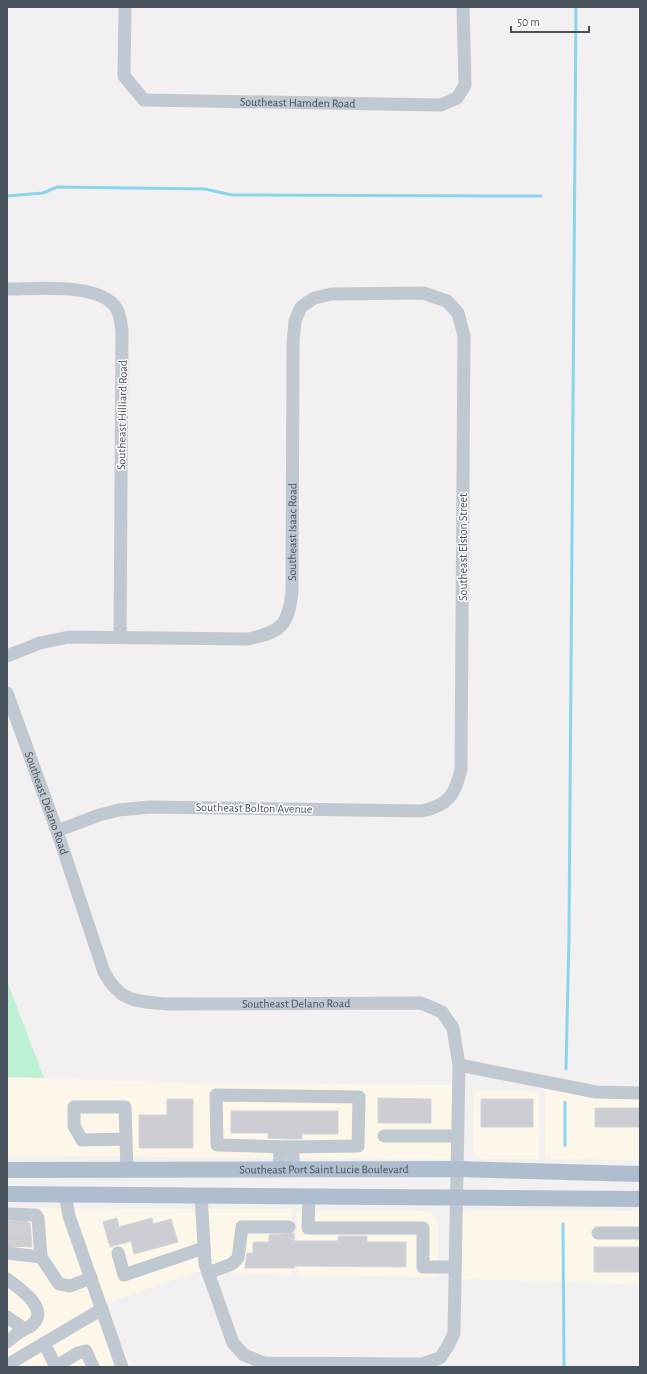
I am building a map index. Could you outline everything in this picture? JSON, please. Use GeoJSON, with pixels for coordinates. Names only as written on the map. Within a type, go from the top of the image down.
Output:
{"type":"FeatureCollection","features":[{"type":"Feature","properties":{"kind":"main road","name":"Southeast Port Saint Lucie Boulevard"},"geometry":{"type":"LineString","coordinates":[[7,1170],[456,1169],[640,1174]]}},
{"type":"Feature","properties":{"kind":"main road"},"geometry":{"type":"LineString","coordinates":[[65,1194],[77,1185],[92,1180],[151,1179],[165,1170]]}},
{"type":"Feature","properties":{"kind":"main road"},"geometry":{"type":"LineString","coordinates":[[7,1194],[640,1199]]}},
{"type":"Feature","properties":{"kind":"street","name":"Southeast Hamden Road"},"geometry":{"type":"LineString","coordinates":[[125,7],[124,76],[144,100],[441,106],[457,98],[466,85],[463,7]]}},
{"type":"Feature","properties":{"kind":"street","name":"Southeast Hilliard Road"},"geometry":{"type":"LineString","coordinates":[[7,289],[79,290],[104,297],[117,309],[122,331],[120,637]]}},
{"type":"Feature","properties":{"kind":"street","name":"Southeast Isaac Road"},"geometry":{"type":"LineString","coordinates":[[7,656],[40,643],[69,637],[248,639],[268,635],[283,625],[290,610],[292,592],[294,321],[302,307],[314,298],[332,294],[423,293],[447,301]]}},
{"type":"Feature","properties":{"kind":"street","name":"Southeast Elston Street"},"geometry":{"type":"LineString","coordinates":[[447,301],[458,313],[464,336],[461,769],[457,786],[450,797]]}},
{"type":"Feature","properties":{"kind":"street","name":"Southeast Delano Road"},"geometry":{"type":"LineString","coordinates":[[7,693],[104,972],[112,986],[127,998],[166,1004],[421,1003],[442,1012],[453,1028],[459,1065],[455,1197],[454,1333],[440,1358],[422,1364],[316,1365]]}},
{"type":"Feature","properties":{"kind":"street","name":"Southeast Bolton Avenue"},"geometry":{"type":"LineString","coordinates":[[56,831],[99,815],[119,810],[150,807],[422,811],[437,807],[450,797]]}},
{"type":"Feature","properties":{"kind":"street"},"geometry":{"type":"LineString","coordinates":[[459,1065],[596,1092],[640,1093]]}},
{"type":"Feature","properties":{"kind":"street"},"geometry":{"type":"LineString","coordinates":[[286,1148],[358,1146],[359,1097],[216,1095],[217,1145],[286,1148],[293,1152],[286,1170]]}},
{"type":"Feature","properties":{"kind":"street"},"geometry":{"type":"LineString","coordinates":[[384,1136],[457,1136]]}},
{"type":"Feature","properties":{"kind":"street"},"geometry":{"type":"LineString","coordinates":[[126,1139],[127,1170]]}},
{"type":"Feature","properties":{"kind":"street"},"geometry":{"type":"LineString","coordinates":[[65,1194],[69,1216],[122,1367]]}},
{"type":"Feature","properties":{"kind":"street"},"geometry":{"type":"LineString","coordinates":[[201,1195],[205,1264],[233,1343],[244,1355],[264,1363],[316,1365]]}},
{"type":"Feature","properties":{"kind":"street"},"geometry":{"type":"LineString","coordinates":[[309,1196],[308,1228],[423,1228],[423,1267],[455,1267]]}},
{"type":"Feature","properties":{"kind":"street"},"geometry":{"type":"LineString","coordinates":[[19,1217],[38,1218],[41,1257],[59,1284],[62,1286],[70,1286],[91,1278]]}},
{"type":"Feature","properties":{"kind":"street"},"geometry":{"type":"LineString","coordinates":[[208,1273],[232,1264],[238,1258],[242,1227],[289,1227]]}},
{"type":"Feature","properties":{"kind":"street"},"geometry":{"type":"LineString","coordinates":[[598,1234],[640,1233]]}},
{"type":"Feature","properties":{"kind":"street"},"geometry":{"type":"LineString","coordinates":[[118,1254],[124,1275],[204,1248]]}},
{"type":"Feature","properties":{"kind":"street"},"geometry":{"type":"LineString","coordinates":[[17,1251],[41,1257]]}},
{"type":"Feature","properties":{"kind":"street"},"geometry":{"type":"LineString","coordinates":[[7,1278],[28,1294],[38,1309],[37,1317],[33,1324],[7,1342]]}},
{"type":"Feature","properties":{"kind":"street"},"geometry":{"type":"LineString","coordinates":[[7,1365],[102,1310]]}},
{"type":"Feature","properties":{"kind":"street"},"geometry":{"type":"LineString","coordinates":[[7,1317],[19,1325],[18,1333]]}},
{"type":"Feature","properties":{"kind":"street"},"geometry":{"type":"LineString","coordinates":[[44,1343],[56,1367],[78,1353],[86,1351],[93,1367]]}},
{"type":"Feature","properties":{"kind":"shaded area"},"geometry":{"type":"Polygon","coordinates":[[[7,1077],[217,1084],[453,1085],[451,1159],[7,1156],[7,1077]]]}},
{"type":"Feature","properties":{"kind":"shaded area"},"geometry":{"type":"Polygon","coordinates":[[[541,1086],[640,1086],[640,1160],[545,1159],[545,1091],[541,1086]]]}},
{"type":"Feature","properties":{"kind":"shaded area"},"geometry":{"type":"Polygon","coordinates":[[[474,1090],[539,1091],[539,1159],[481,1159],[473,1152],[474,1090]]]}},
{"type":"Feature","properties":{"kind":"shaded area"},"geometry":{"type":"Polygon","coordinates":[[[7,1208],[196,1209],[202,1272],[197,1272],[102,1304],[132,1367],[7,1367],[7,1208]]]}},
{"type":"Feature","properties":{"kind":"shaded area"},"geometry":{"type":"Polygon","coordinates":[[[207,1209],[292,1209],[291,1275],[214,1272],[211,1263],[207,1209]]]}},
{"type":"Feature","properties":{"kind":"shaded area"},"geometry":{"type":"Polygon","coordinates":[[[297,1210],[430,1211],[438,1224],[438,1277],[297,1276],[297,1210]]]}},
{"type":"Feature","properties":{"kind":"shaded area"},"geometry":{"type":"Polygon","coordinates":[[[461,1210],[640,1211],[640,1284],[460,1279],[461,1210]]]}},
{"type":"Feature","properties":{"kind":"green space"},"geometry":{"type":"Polygon","coordinates":[[[7,981],[44,1078],[7,1077],[7,981]]]}},
{"type":"Feature","properties":{"kind":"building"},"geometry":{"type":"Polygon","coordinates":[[[378,1098],[431,1099],[431,1123],[378,1123],[378,1098]]]}},
{"type":"Feature","properties":{"kind":"building"},"geometry":{"type":"Polygon","coordinates":[[[167,1099],[193,1099],[193,1148],[139,1148],[139,1115],[167,1115],[167,1099]]]}},
{"type":"Feature","properties":{"kind":"building"},"geometry":{"type":"Polygon","coordinates":[[[481,1099],[533,1099],[533,1127],[481,1127],[481,1099]]]}},
{"type":"Feature","properties":{"kind":"building"},"geometry":{"type":"Polygon","coordinates":[[[595,1108],[640,1108],[640,1127],[595,1127],[595,1108]]]}},
{"type":"Feature","properties":{"kind":"building"},"geometry":{"type":"Polygon","coordinates":[[[231,1111],[338,1111],[338,1134],[302,1134],[302,1139],[287,1139],[268,1138],[268,1133],[231,1133],[231,1111]]]}},
{"type":"Feature","properties":{"kind":"building"},"geometry":{"type":"Polygon","coordinates":[[[117,1218],[119,1227],[152,1218],[153,1224],[171,1219],[178,1242],[134,1254],[131,1241],[110,1247],[103,1222],[117,1218]]]}},
{"type":"Feature","properties":{"kind":"building"},"geometry":{"type":"Polygon","coordinates":[[[7,1222],[30,1223],[32,1247],[7,1245],[7,1222]]]}},
{"type":"Feature","properties":{"kind":"building"},"geometry":{"type":"Polygon","coordinates":[[[294,1233],[294,1241],[338,1241],[338,1236],[367,1236],[367,1242],[406,1242],[406,1267],[294,1266],[294,1268],[245,1268],[247,1253],[253,1253],[253,1242],[269,1242],[269,1235],[294,1233]]]}},
{"type":"Feature","properties":{"kind":"building"},"geometry":{"type":"Polygon","coordinates":[[[594,1247],[640,1247],[640,1272],[594,1272],[594,1247]]]}},
{"type":"Feature","properties":{"kind":"waterway"},"geometry":{"type":"LineString","coordinates":[[566,1069],[569,936],[576,7]]}},
{"type":"Feature","properties":{"kind":"waterway"},"geometry":{"type":"LineString","coordinates":[[7,196],[43,193],[57,187],[205,189],[232,195],[541,196]]}},
{"type":"Feature","properties":{"kind":"waterway"},"geometry":{"type":"LineString","coordinates":[[565,1102],[565,1145]]}},
{"type":"Feature","properties":{"kind":"waterway"},"geometry":{"type":"LineString","coordinates":[[563,1224],[564,1367]]}},
{"type":"Feature","properties":{"kind":"tunnel"},"geometry":{"type":"LineString","coordinates":[[11,1221],[11,1247]]}},
{"type":"Feature","properties":{"kind":"tunnel"},"geometry":{"type":"LineString","coordinates":[[21,1221],[21,1247]]}}]}
